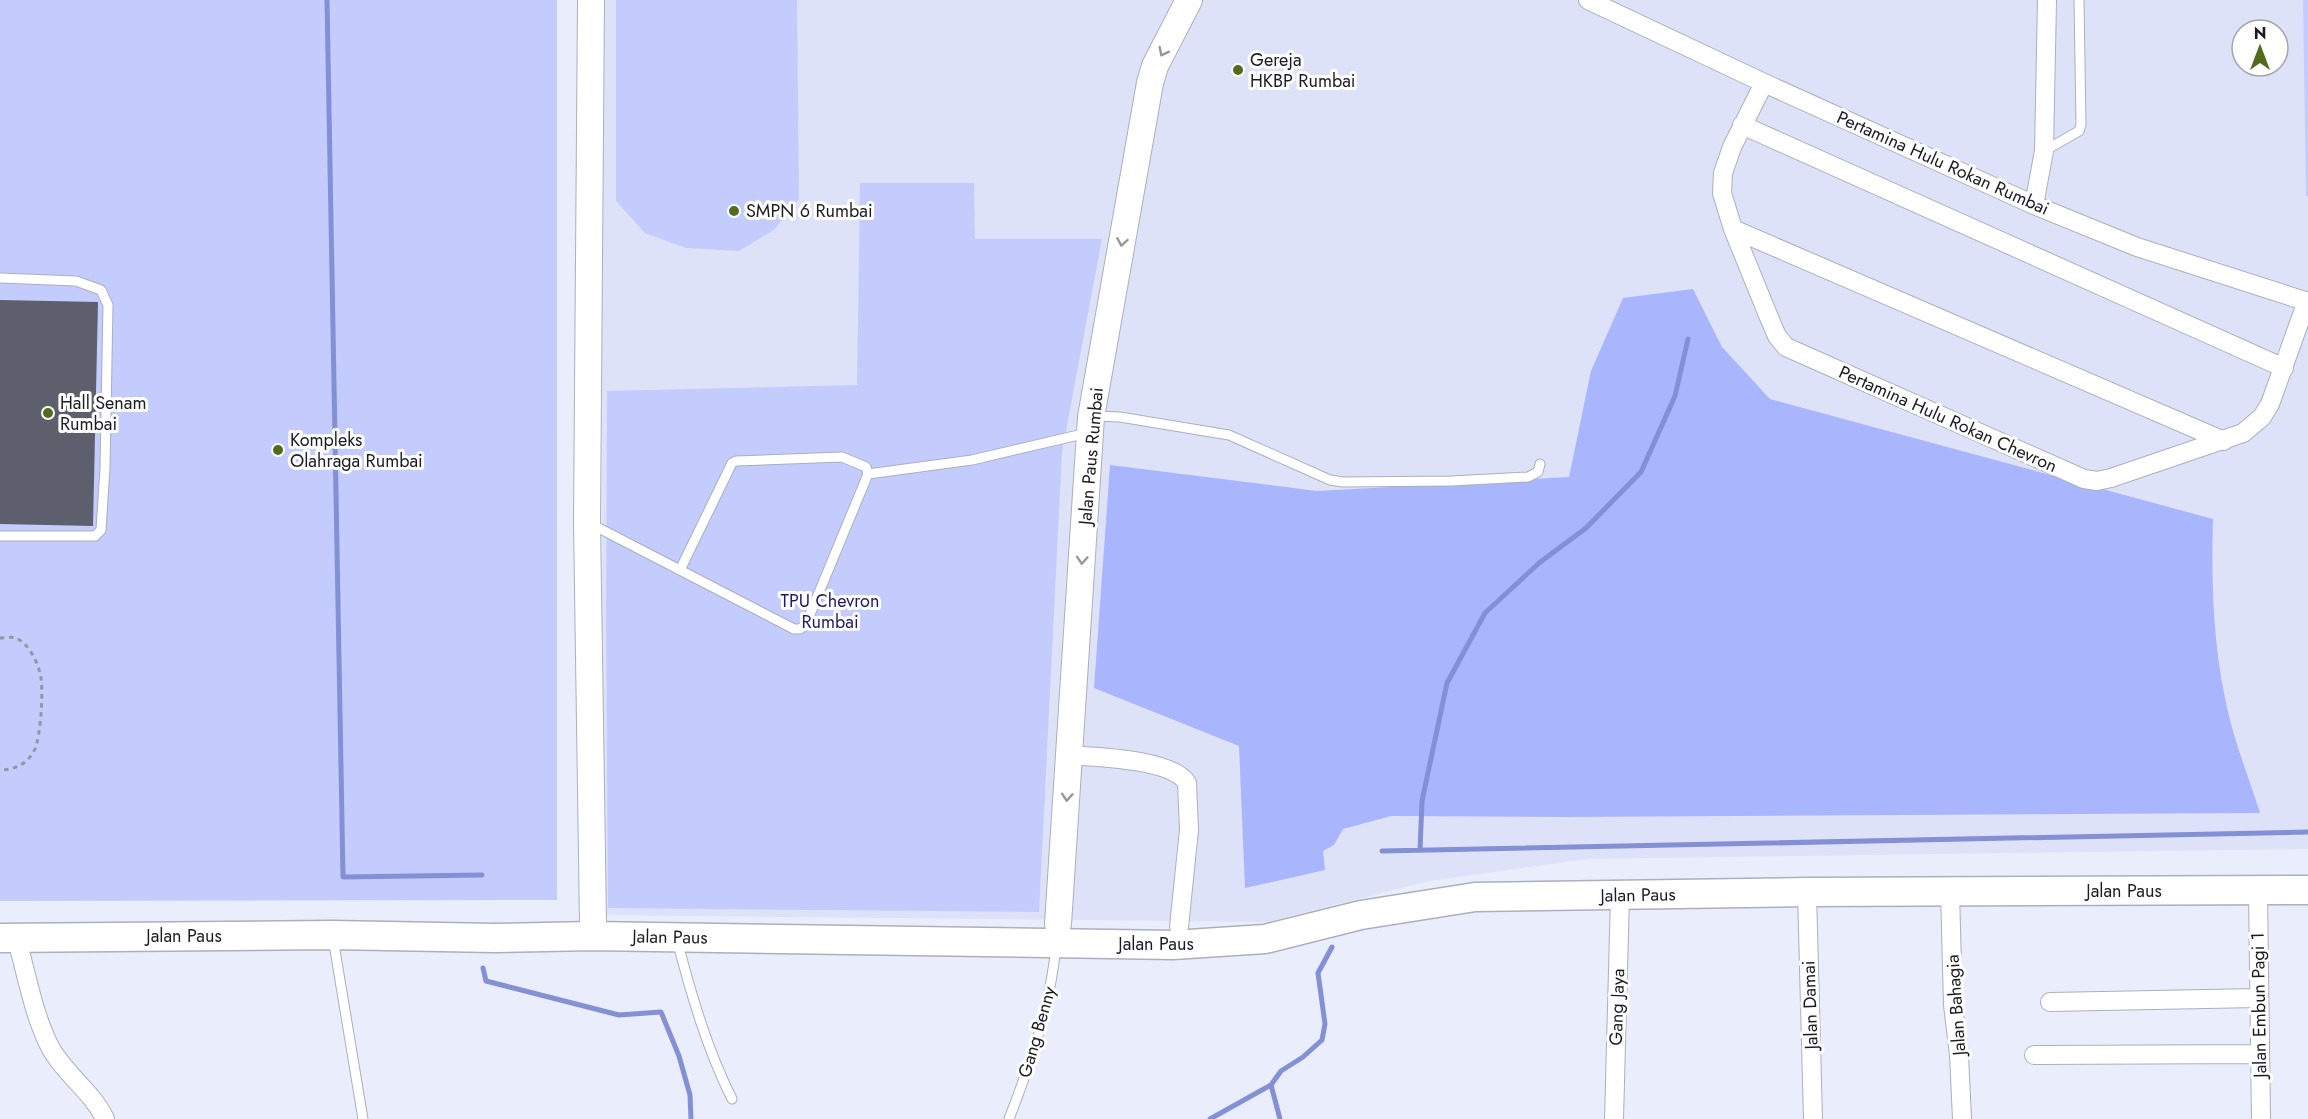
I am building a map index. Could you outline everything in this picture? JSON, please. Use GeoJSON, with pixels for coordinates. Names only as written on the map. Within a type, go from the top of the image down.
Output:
{"type":"FeatureCollection","features":[{"type":"Feature","properties":{"kind":"main road","name":"Jalan Paus"},"geometry":{"type":"LineString","coordinates":[[5,933],[495,938],[592,930],[676,938],[1057,934],[1265,921],[1359,898],[1472,880],[1806,875],[2258,875],[2308,873]]}},
{"type":"Feature","properties":{"kind":"main road","name":"Jalan Paus"},"geometry":{"type":"LineString","coordinates":[[5,933],[592,930],[1057,934],[1173,945],[1264,939],[1361,915],[1475,897],[1806,892],[2308,890]]}},
{"type":"Feature","properties":{"kind":"street"},"geometry":{"type":"LineString","coordinates":[[591,0],[587,522],[592,930]]}},
{"type":"Feature","properties":{"kind":"street","name":"Jalan Paus Rumbai"},"geometry":{"type":"LineString","coordinates":[[1057,934],[1091,424],[1150,83],[1155,66],[1189,0]]}},
{"type":"Feature","properties":{"kind":"street","name":"Pertamina Hulu Rokan Rumbai"},"geometry":{"type":"LineString","coordinates":[[1588,0],[1764,83],[2034,205],[2137,247],[2307,301]]}},
{"type":"Feature","properties":{"kind":"street"},"geometry":{"type":"LineString","coordinates":[[2034,205],[2044,151],[2047,0]]}},
{"type":"Feature","properties":{"kind":"street","name":"Pertamina Hulu Rokan Chevron"},"geometry":{"type":"LineString","coordinates":[[1764,83],[1742,125],[1723,173],[1722,193],[1733,229],[1777,336],[1786,347],[2084,479],[2097,481],[2111,478],[2243,433],[2262,417],[2284,369],[2307,301]]}},
{"type":"Feature","properties":{"kind":"street"},"geometry":{"type":"LineString","coordinates":[[1742,125],[2284,369]]}},
{"type":"Feature","properties":{"kind":"street"},"geometry":{"type":"LineString","coordinates":[[1733,229],[2224,441]]}},
{"type":"Feature","properties":{"kind":"street"},"geometry":{"type":"LineString","coordinates":[[1070,755],[1121,759],[1164,768],[1185,779],[1189,830],[1179,927]]}},
{"type":"Feature","properties":{"kind":"street","name":"Jalan Bahagia"},"geometry":{"type":"LineString","coordinates":[[1950,891],[1953,1005],[1959,1055],[1962,1119]]}},
{"type":"Feature","properties":{"kind":"street","name":"Jalan Embun Pagi 1"},"geometry":{"type":"LineString","coordinates":[[2258,891],[2261,1119]]}},
{"type":"Feature","properties":{"kind":"street","name":"Jalan Damai"},"geometry":{"type":"LineString","coordinates":[[1806,892],[1813,1119]]}},
{"type":"Feature","properties":{"kind":"street","name":"Gang Jaya"},"geometry":{"type":"LineString","coordinates":[[1614,1119],[1620,896]]}},
{"type":"Feature","properties":{"kind":"street"},"geometry":{"type":"LineString","coordinates":[[5,933],[49,1044],[65,1070],[101,1110],[105,1119]]}},
{"type":"Feature","properties":{"kind":"street"},"geometry":{"type":"LineString","coordinates":[[2050,1002],[2258,998]]}},
{"type":"Feature","properties":{"kind":"street"},"geometry":{"type":"LineString","coordinates":[[2034,1055],[2260,1054]]}},
{"type":"Feature","properties":{"kind":"lane"},"geometry":{"type":"LineString","coordinates":[[2044,151],[2079,131],[2082,125],[2079,0]]}},
{"type":"Feature","properties":{"kind":"lane"},"geometry":{"type":"LineString","coordinates":[[0,278],[76,281],[101,290],[108,305],[102,530],[95,536],[0,536]]}},
{"type":"Feature","properties":{"kind":"lane"},"geometry":{"type":"LineString","coordinates":[[868,474],[972,460],[1120,417],[1229,435],[1321,477],[1343,482],[1451,482],[1528,477],[1538,472],[1540,464]]}},
{"type":"Feature","properties":{"kind":"lane"},"geometry":{"type":"LineString","coordinates":[[587,522],[794,629],[800,629],[806,624],[868,474],[866,467],[842,457],[732,463],[680,570]]}},
{"type":"Feature","properties":{"kind":"lane","name":"Gang Benny"},"geometry":{"type":"LineString","coordinates":[[1009,1119],[1034,1053],[1047,1006],[1057,934]]}},
{"type":"Feature","properties":{"kind":"lane"},"geometry":{"type":"LineString","coordinates":[[332,935],[363,1119]]}},
{"type":"Feature","properties":{"kind":"lane"},"geometry":{"type":"LineString","coordinates":[[676,938],[694,1005],[721,1078],[732,1099]]}},
{"type":"Feature","properties":{"kind":"path"},"geometry":{"type":"LineString","coordinates":[[0,638],[17,638],[29,648],[41,674],[41,720],[35,750],[24,763],[10,770],[0,770]]}},
{"type":"Feature","properties":{"kind":"shaded area"},"geometry":{"type":"Polygon","coordinates":[[[602,0],[2308,0],[2308,849],[1587,859],[1429,881],[1267,922],[605,915],[602,609],[602,0]]]}},
{"type":"Feature","properties":{"kind":"shaded area"},"geometry":{"type":"Polygon","coordinates":[[[1693,289],[1722,347],[1770,399],[2213,519],[2213,593],[2219,667],[2232,728],[2260,813],[1391,816],[1343,829],[1334,845],[1323,851],[1325,870],[1245,888],[1239,746],[1094,688],[1110,465],[1317,491],[1569,477],[1591,371],[1623,298],[1693,289]]]}},
{"type":"Feature","properties":{"kind":"green space","name":"Kompleks Olahraga Rumbai"},"geometry":{"type":"Polygon","coordinates":[[[0,0],[557,0],[557,900],[0,901],[0,0]]]}},
{"type":"Feature","properties":{"kind":"green space"},"geometry":{"type":"Polygon","coordinates":[[[616,0],[797,0],[799,199],[775,229],[739,251],[686,248],[645,233],[616,201],[616,0]]]}},
{"type":"Feature","properties":{"kind":"green space"},"geometry":{"type":"Polygon","coordinates":[[[2303,0],[2308,0],[2308,196],[2306,196],[2303,0]]]}},
{"type":"Feature","properties":{"kind":"green space","name":"TPU Chevron Rumbai"},"geometry":{"type":"Polygon","coordinates":[[[860,183],[974,183],[975,239],[1102,239],[1062,452],[1039,912],[608,908],[607,391],[857,385],[860,183]]]}},
{"type":"Feature","properties":{"kind":"building","name":"Hall Senam Rumbai"},"geometry":{"type":"Polygon","coordinates":[[[0,300],[98,302],[93,526],[0,524],[0,300]]]}},
{"type":"Feature","properties":{"kind":"waterway"},"geometry":{"type":"LineString","coordinates":[[327,0],[343,877],[482,875]]}},
{"type":"Feature","properties":{"kind":"waterway"},"geometry":{"type":"LineString","coordinates":[[1420,850],[1422,801],[1447,683],[1485,613],[1539,563],[1586,528],[1641,472],[1675,396],[1688,339]]}},
{"type":"Feature","properties":{"kind":"waterway"},"geometry":{"type":"LineString","coordinates":[[1382,851],[2308,832]]}},
{"type":"Feature","properties":{"kind":"waterway"},"geometry":{"type":"LineString","coordinates":[[1210,1119],[1271,1085],[1281,1071],[1303,1057],[1322,1040],[1325,1024],[1318,973],[1332,947]]}},
{"type":"Feature","properties":{"kind":"waterway"},"geometry":{"type":"LineString","coordinates":[[483,968],[486,981],[619,1015],[661,1012],[679,1056],[690,1095],[691,1119]]}},
{"type":"Feature","properties":{"kind":"waterway"},"geometry":{"type":"LineString","coordinates":[[1271,1085],[1280,1119]]}},
{"type":"Feature","properties":{"kind":"place","name":"Gereja HKBP Rumbai"},"geometry":{"type":"Point","coordinates":[1238,70]}},
{"type":"Feature","properties":{"kind":"place","name":"SMPN 6 Rumbai"},"geometry":{"type":"Point","coordinates":[734,211]}},
{"type":"Feature","properties":{"kind":"place","name":"Hall Senam Rumbai"},"geometry":{"type":"Point","coordinates":[48,413]}},
{"type":"Feature","properties":{"kind":"place","name":"Kompleks Olahraga Rumbai"},"geometry":{"type":"Point","coordinates":[278,450]}}]}
